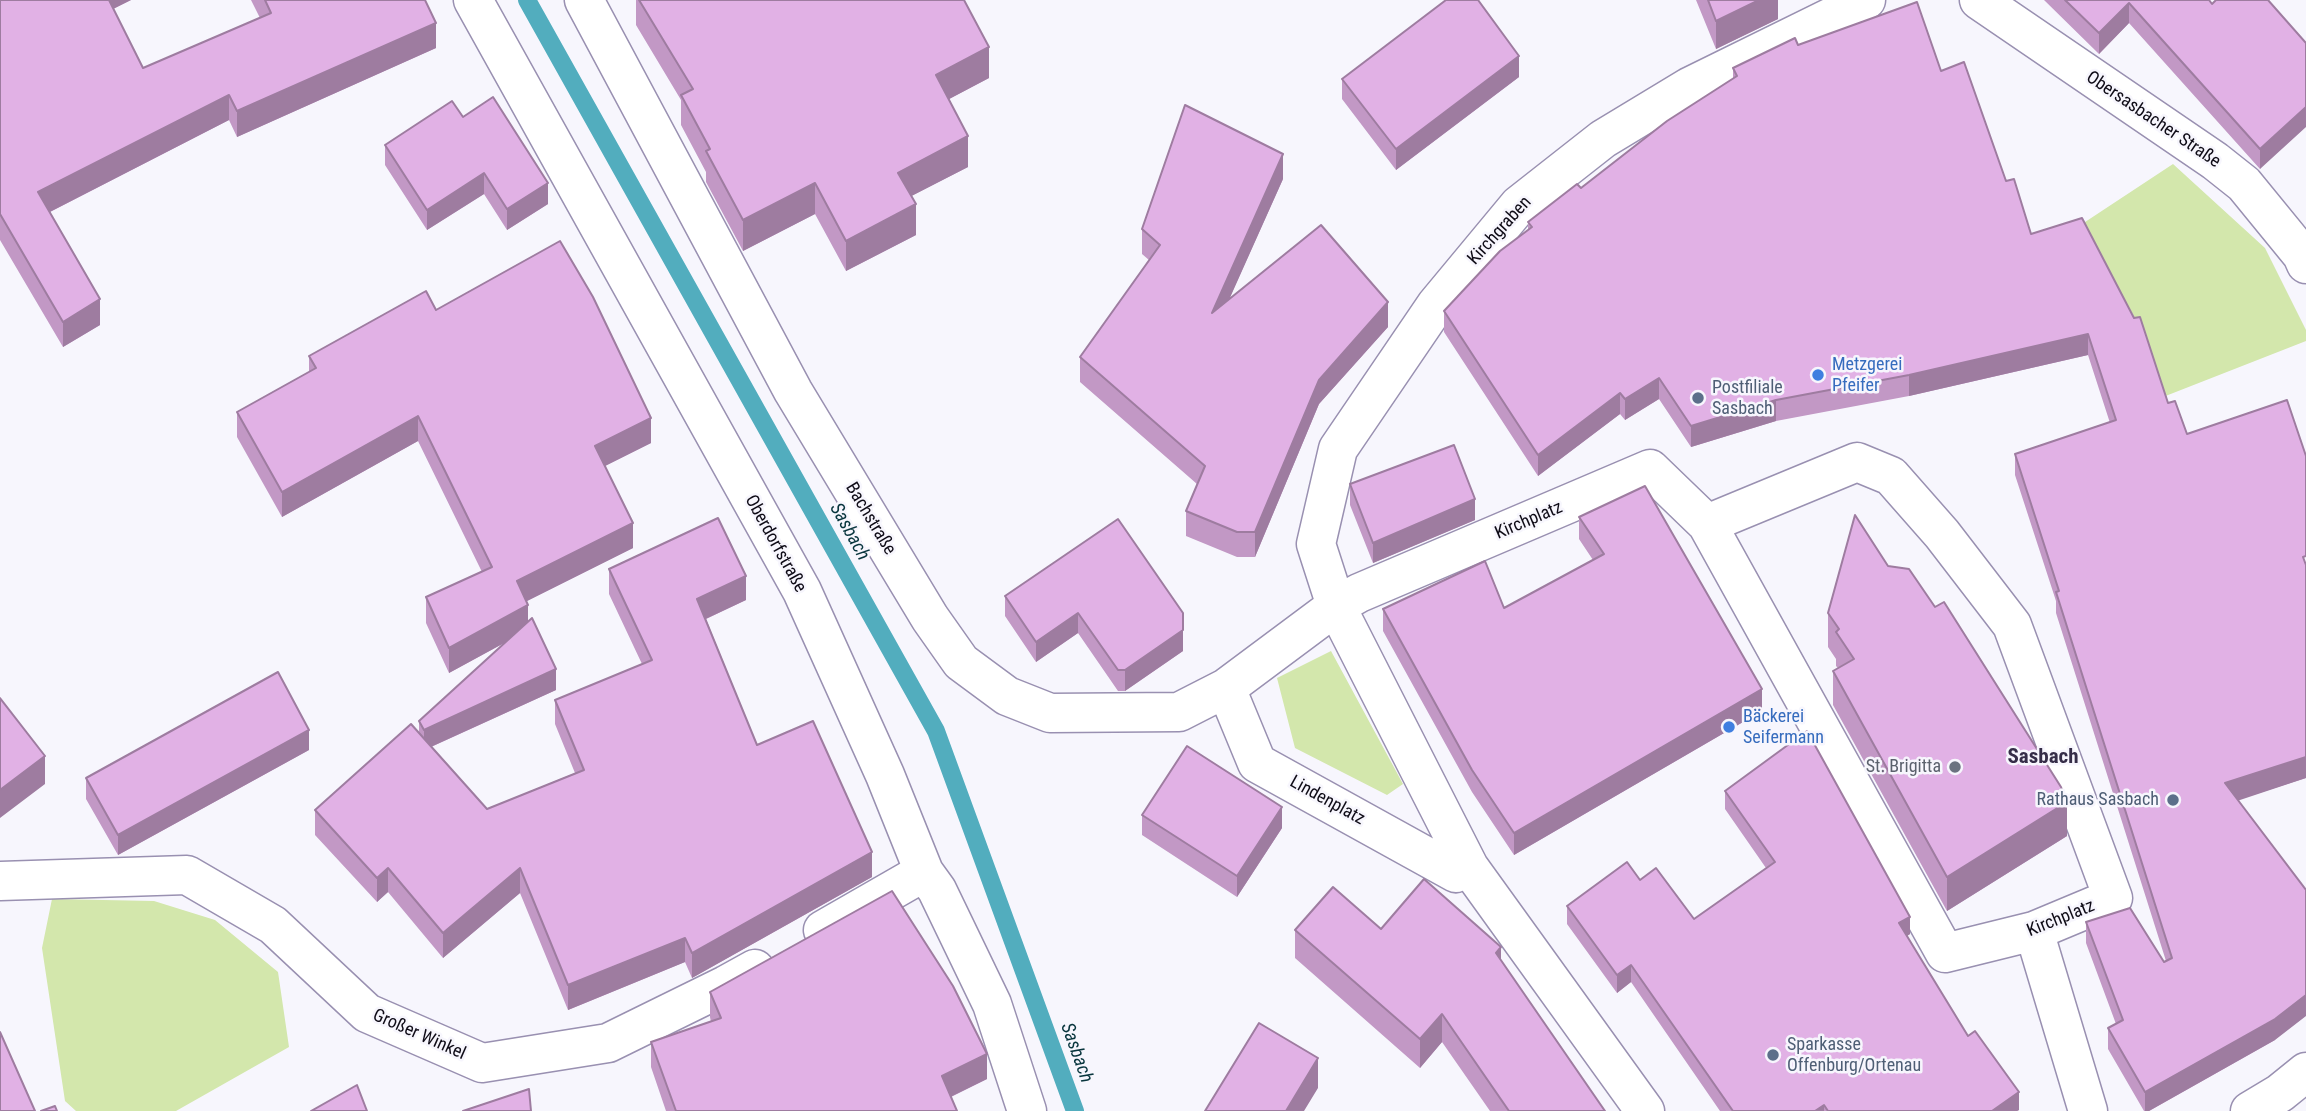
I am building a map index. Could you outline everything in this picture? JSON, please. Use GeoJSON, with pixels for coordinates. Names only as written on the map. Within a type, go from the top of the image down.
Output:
{"type":"FeatureCollection","features":[{"type":"Feature","properties":{"kind":"street","name":"Oberdorfstraße"},"geometry":{"type":"LineString","coordinates":[[473,0],[802,591],[885,775],[924,872],[937,890],[992,1004],[1027,1111]]}},
{"type":"Feature","properties":{"kind":"street","name":"Bachstraße"},"geometry":{"type":"LineString","coordinates":[[584,0],[793,391],[930,618],[961,662],[1007,696],[1051,713],[1095,715],[1178,712],[1226,688],[1336,606]]}},
{"type":"Feature","properties":{"kind":"street","name":"Kirchgraben"},"geometry":{"type":"LineString","coordinates":[[1336,606],[1315,544],[1338,449],[1436,304],[1519,205],[1602,139],[1689,87],[1866,0]]}},
{"type":"Feature","properties":{"kind":"street","name":"Obersasbacher Straße"},"geometry":{"type":"LineString","coordinates":[[1979,0],[2216,161],[2244,184],[2305,257]]}},
{"type":"Feature","properties":{"kind":"street","name":"Kirchplatz"},"geometry":{"type":"LineString","coordinates":[[1336,606],[1359,593],[1650,469],[1707,524],[1945,953],[2034,931],[2113,898],[2012,625],[1942,534],[1891,476],[1857,462],[1707,524]]}},
{"type":"Feature","properties":{"kind":"street"},"geometry":{"type":"LineString","coordinates":[[1336,606],[1469,867],[1645,1111]]}},
{"type":"Feature","properties":{"kind":"street","name":"Lindenplatz"},"geometry":{"type":"LineString","coordinates":[[1226,688],[1257,763],[1456,873],[1469,867]]}},
{"type":"Feature","properties":{"kind":"street","name":"Großer Winkel"},"geometry":{"type":"LineString","coordinates":[[0,881],[187,875],[273,925],[367,1013],[482,1063],[608,1043],[726,985],[924,872]]}},
{"type":"Feature","properties":{"kind":"street"},"geometry":{"type":"LineString","coordinates":[[2034,931],[2088,1111]]}},
{"type":"Feature","properties":{"kind":"street"},"geometry":{"type":"LineString","coordinates":[[2250,1111],[2280,1093],[2306,1072]]}},
{"type":"Feature","properties":{"kind":"green space"},"geometry":{"type":"Polygon","coordinates":[[[2173,164],[2265,248],[2306,330],[2306,341],[2163,397],[2134,316],[2079,226],[2173,164]]]}},
{"type":"Feature","properties":{"kind":"green space"},"geometry":{"type":"Polygon","coordinates":[[[1331,651],[1403,784],[1387,795],[1295,748],[1277,678],[1331,651]]]}},
{"type":"Feature","properties":{"kind":"green space"},"geometry":{"type":"Polygon","coordinates":[[[52,899],[154,901],[215,920],[278,972],[289,1047],[176,1111],[76,1111],[65,1101],[42,948],[52,899]]]}},
{"type":"Feature","properties":{"kind":"building"},"geometry":{"type":"Polygon","coordinates":[[[0,0],[109,0],[143,68],[271,13],[265,0],[425,0],[436,23],[237,111],[229,95],[38,192],[100,299],[63,322],[0,214],[0,0]]]}},
{"type":"Feature","properties":{"kind":"building"},"geometry":{"type":"Polygon","coordinates":[[[639,0],[964,0],[989,47],[936,75],[968,136],[898,173],[916,204],[846,241],[815,183],[743,220],[706,151],[710,149],[681,95],[693,89],[639,0]]]}},
{"type":"Feature","properties":{"kind":"building"},"geometry":{"type":"Polygon","coordinates":[[[1446,0],[1478,0],[1519,56],[1396,149],[1342,79],[1446,0]]]}},
{"type":"Feature","properties":{"kind":"building"},"geometry":{"type":"Polygon","coordinates":[[[1708,0],[1759,0],[1716,21],[1708,0]]]}},
{"type":"Feature","properties":{"kind":"building"},"geometry":{"type":"Polygon","coordinates":[[[2065,0],[2209,0],[2212,4],[2216,0],[2268,0],[2306,43],[2306,107],[2260,149],[2129,3],[2099,33],[2065,0]]]}},
{"type":"Feature","properties":{"kind":"building"},"geometry":{"type":"Polygon","coordinates":[[[1917,2],[1941,71],[1964,62],[2006,181],[2014,179],[2031,234],[2082,218],[2134,318],[2140,317],[2168,403],[2175,401],[2187,434],[2287,400],[2306,456],[2306,556],[2303,557],[2306,565],[2306,757],[2225,783],[2306,890],[2306,995],[2275,1019],[2145,1092],[2108,1028],[2123,1020],[2086,922],[2130,908],[2164,962],[2172,958],[2015,454],[2116,420],[2088,334],[1909,375],[1776,400],[1691,426],[1659,378],[1625,399],[1620,393],[1538,455],[1444,311],[1500,251],[1532,227],[1528,222],[1577,184],[1581,188],[1667,121],[1737,76],[1733,68],[1795,38],[1798,45],[1917,2]]]}},
{"type":"Feature","properties":{"kind":"building"},"geometry":{"type":"Polygon","coordinates":[[[493,97],[548,183],[507,209],[484,173],[427,210],[385,145],[452,101],[463,117],[493,97]]]}},
{"type":"Feature","properties":{"kind":"building"},"geometry":{"type":"Polygon","coordinates":[[[1185,105],[1283,154],[1212,313],[1321,225],[1388,302],[1319,380],[1255,532],[1237,532],[1186,511],[1205,466],[1080,357],[1160,245],[1142,229],[1185,105]]]}},
{"type":"Feature","properties":{"kind":"building"},"geometry":{"type":"Polygon","coordinates":[[[560,241],[593,297],[651,418],[595,446],[633,523],[517,581],[528,605],[449,648],[426,597],[492,567],[418,416],[282,492],[237,412],[316,368],[309,356],[426,291],[436,310],[560,241]]]}},
{"type":"Feature","properties":{"kind":"building"},"geometry":{"type":"Polygon","coordinates":[[[1454,445],[1475,499],[1373,543],[1350,484],[1454,445]]]}},
{"type":"Feature","properties":{"kind":"building"},"geometry":{"type":"Polygon","coordinates":[[[1645,486],[1762,689],[1514,833],[1472,770],[1383,609],[1485,561],[1504,608],[1604,554],[1579,517],[1645,486]]]}},
{"type":"Feature","properties":{"kind":"building","name":"St. Brigitta"},"geometry":{"type":"Polygon","coordinates":[[[1855,515],[1888,566],[1909,569],[1935,607],[1944,602],[2061,787],[2067,802],[1947,877],[1833,671],[1854,659],[1836,632],[1839,629],[1828,613],[1855,515]]]}},
{"type":"Feature","properties":{"kind":"building"},"geometry":{"type":"Polygon","coordinates":[[[718,518],[746,576],[697,599],[757,745],[813,721],[872,852],[692,953],[685,938],[568,985],[520,868],[443,933],[388,868],[377,878],[315,810],[411,724],[487,809],[584,770],[555,700],[652,660],[609,569],[718,518]]]}},
{"type":"Feature","properties":{"kind":"building"},"geometry":{"type":"Polygon","coordinates":[[[1118,519],[1183,613],[1183,630],[1125,670],[1118,670],[1078,613],[1036,642],[1005,596],[1118,519]]]}},
{"type":"Feature","properties":{"kind":"building"},"geometry":{"type":"Polygon","coordinates":[[[532,618],[556,669],[424,730],[419,721],[532,618]]]}},
{"type":"Feature","properties":{"kind":"building"},"geometry":{"type":"Polygon","coordinates":[[[278,672],[309,730],[118,835],[86,778],[278,672]]]}},
{"type":"Feature","properties":{"kind":"building"},"geometry":{"type":"Polygon","coordinates":[[[0,698],[45,756],[0,790],[0,698]]]}},
{"type":"Feature","properties":{"kind":"building"},"geometry":{"type":"Polygon","coordinates":[[[1807,731],[1910,917],[1899,923],[1968,1036],[1975,1031],[2019,1092],[1992,1111],[1828,1111],[1824,1105],[1815,1111],[1733,1111],[1631,965],[1617,975],[1567,906],[1627,862],[1640,880],[1656,868],[1694,919],[1775,862],[1725,791],[1807,731]]]}},
{"type":"Feature","properties":{"kind":"building"},"geometry":{"type":"Polygon","coordinates":[[[1187,746],[1282,807],[1237,876],[1142,815],[1187,746]]]}},
{"type":"Feature","properties":{"kind":"building"},"geometry":{"type":"Polygon","coordinates":[[[1424,879],[1501,947],[1496,953],[1605,1111],[1509,1111],[1442,1014],[1420,1039],[1295,930],[1333,887],[1381,929],[1424,879]]]}},
{"type":"Feature","properties":{"kind":"building"},"geometry":{"type":"Polygon","coordinates":[[[892,891],[953,986],[987,1054],[942,1076],[957,1111],[676,1111],[651,1042],[721,1018],[710,992],[892,891]]]}},
{"type":"Feature","properties":{"kind":"building"},"geometry":{"type":"Polygon","coordinates":[[[1259,1023],[1318,1058],[1286,1111],[1205,1111],[1259,1023]]]}},
{"type":"Feature","properties":{"kind":"building"},"geometry":{"type":"Polygon","coordinates":[[[0,1032],[35,1111],[0,1111],[0,1032]]]}},
{"type":"Feature","properties":{"kind":"building"},"geometry":{"type":"Polygon","coordinates":[[[357,1085],[367,1111],[311,1111],[357,1085]]]}},
{"type":"Feature","properties":{"kind":"building"},"geometry":{"type":"Polygon","coordinates":[[[529,1089],[531,1111],[463,1111],[529,1089]]]}},
{"type":"Feature","properties":{"kind":"building"},"geometry":{"type":"Polygon","coordinates":[[[55,1106],[57,1111],[41,1111],[55,1106]]]}},
{"type":"Feature","properties":{"kind":"waterway","name":"Sasbach"},"geometry":{"type":"LineString","coordinates":[[527,0],[936,731],[1075,1111]]}},
{"type":"Feature","properties":{"kind":"place","name":"Metzgerei Pfeifer"},"geometry":{"type":"Point","coordinates":[1818,375]}},
{"type":"Feature","properties":{"kind":"place","name":"Postfiliale Sasbach"},"geometry":{"type":"Point","coordinates":[1698,398]}},
{"type":"Feature","properties":{"kind":"place","name":"Bäckerei Seifermann"},"geometry":{"type":"Point","coordinates":[1729,727]}},
{"type":"Feature","properties":{"kind":"place","name":"St. Brigitta"},"geometry":{"type":"Point","coordinates":[1955,767]}},
{"type":"Feature","properties":{"kind":"place","name":"Rathaus Sasbach"},"geometry":{"type":"Point","coordinates":[2173,800]}},
{"type":"Feature","properties":{"kind":"place","name":"Sparkasse Offenburg/Ortenau"},"geometry":{"type":"Point","coordinates":[1773,1055]}},
{"type":"Feature","properties":{"kind":"district","name":"Sasbach"},"geometry":{"type":"Point","coordinates":[2043,758]}}]}
